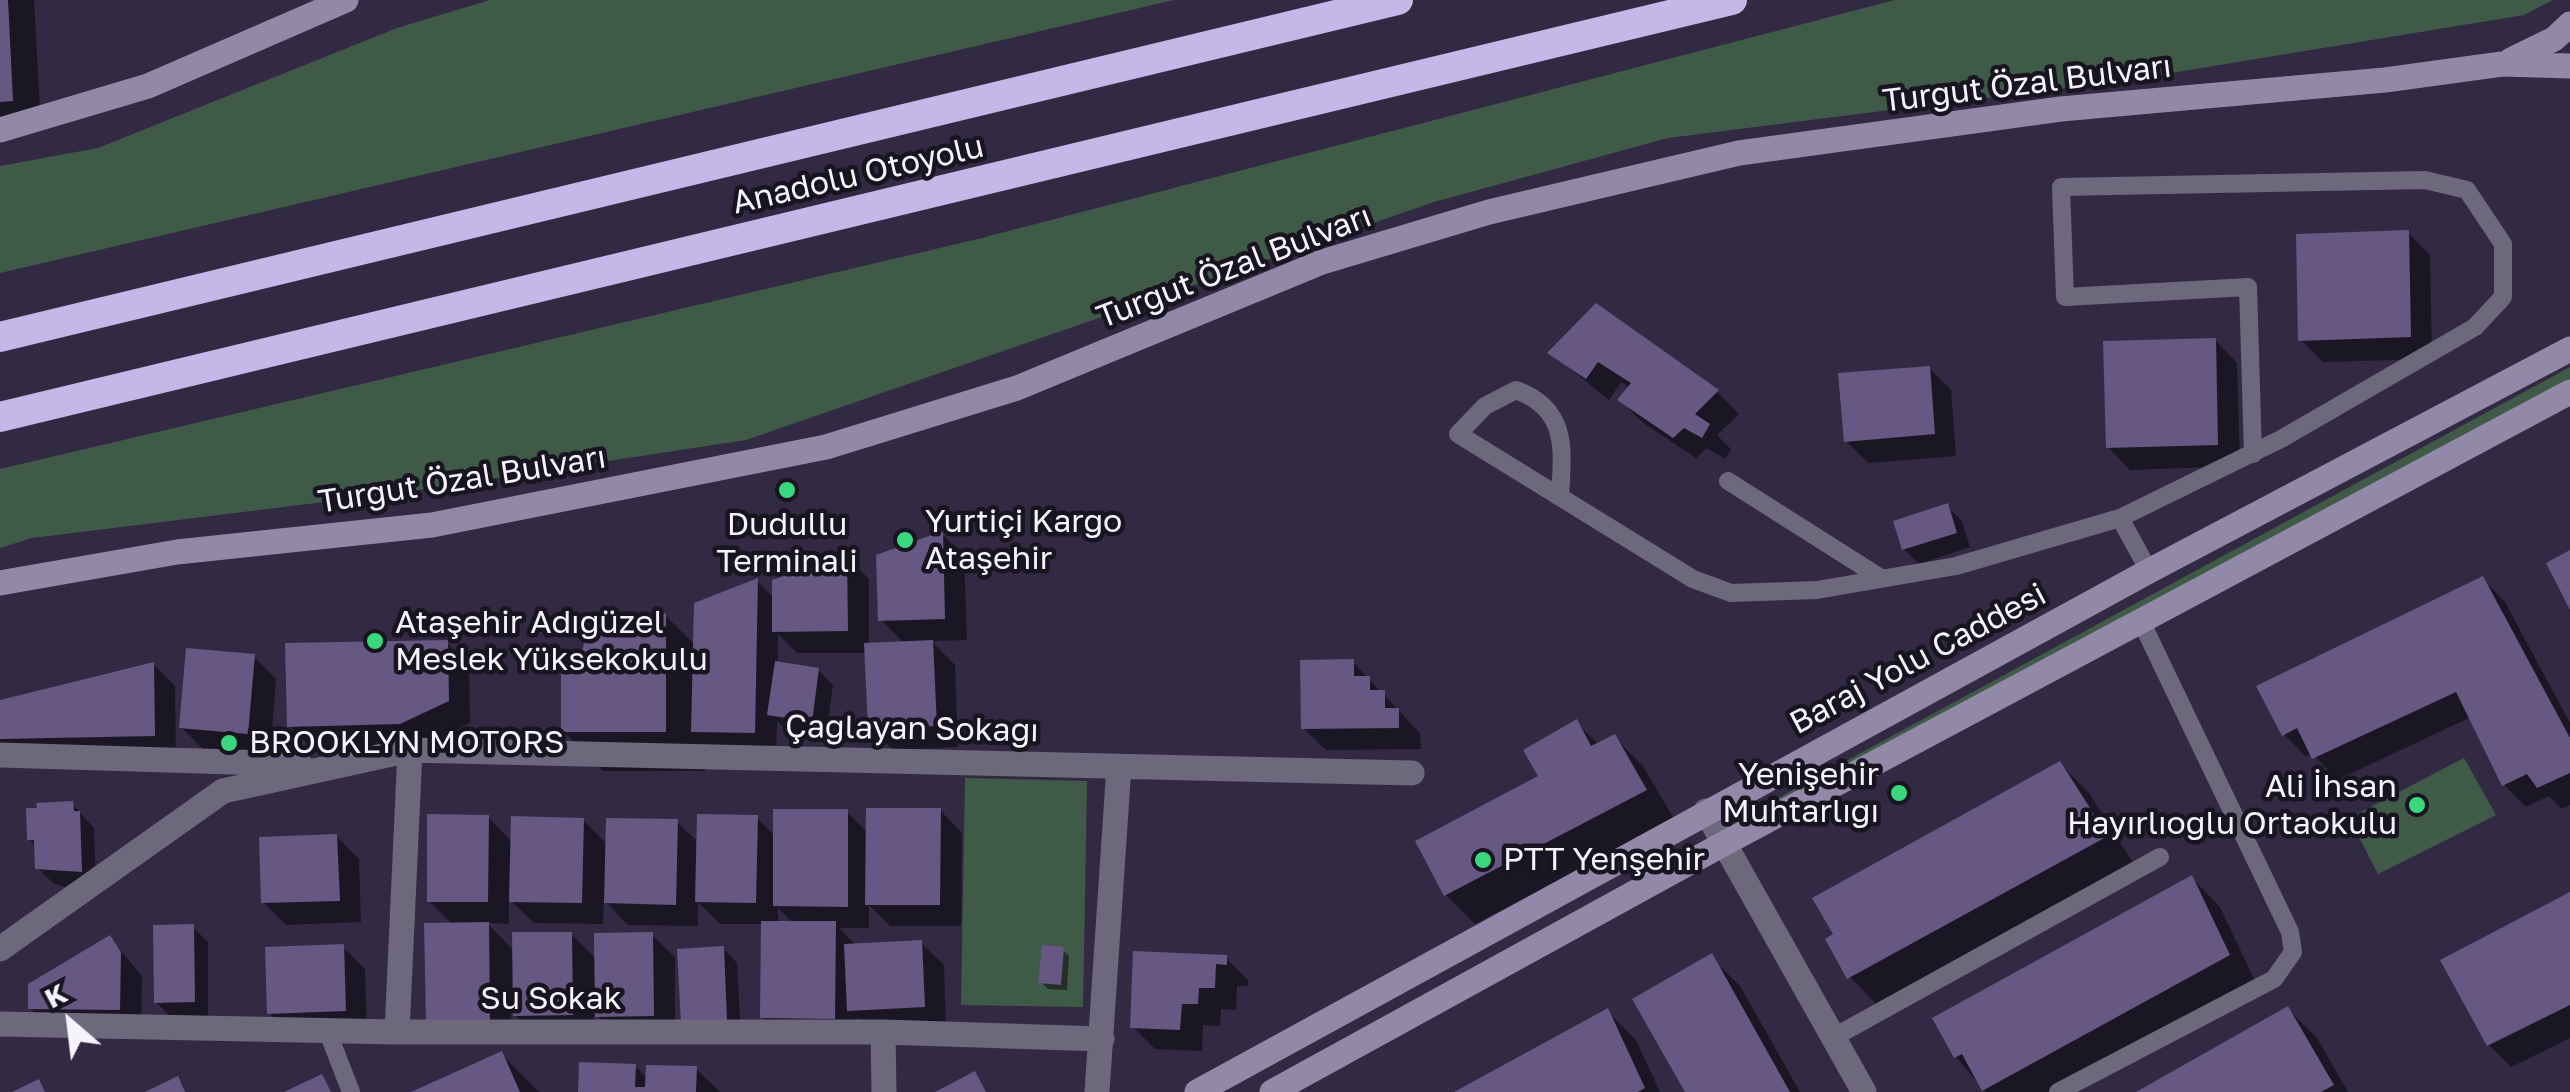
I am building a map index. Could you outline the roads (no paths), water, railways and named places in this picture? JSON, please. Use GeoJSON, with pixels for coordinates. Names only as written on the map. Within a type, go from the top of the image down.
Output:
{"type":"FeatureCollection","features":[{"type":"Feature","properties":{"kind":"highway","name":"Anadolu Otoyolu"},"geometry":{"type":"LineString","coordinates":[[0,337],[1398,0]]}},
{"type":"Feature","properties":{"kind":"highway","name":"Anadolu Otoyolu"},"geometry":{"type":"LineString","coordinates":[[0,416],[1732,0]]}},
{"type":"Feature","properties":{"kind":"main road"},"geometry":{"type":"LineString","coordinates":[[0,130],[148,86],[346,0]]}},
{"type":"Feature","properties":{"kind":"main road"},"geometry":{"type":"LineString","coordinates":[[2502,64],[2554,39],[2570,24]]}},
{"type":"Feature","properties":{"kind":"main road"},"geometry":{"type":"LineString","coordinates":[[2502,64],[2570,66]]}},
{"type":"Feature","properties":{"kind":"main road","name":"Turgut Özal Bulvarı"},"geometry":{"type":"LineString","coordinates":[[0,583],[177,552],[432,525],[826,447],[1017,388],[1322,262],[1490,212],[1739,154],[2061,109],[2385,80],[2502,64]]}},
{"type":"Feature","properties":{"kind":"main road","name":"Baraj Yolu Caddesi"},"geometry":{"type":"LineString","coordinates":[[1197,1092],[1706,810],[2570,349]]}},
{"type":"Feature","properties":{"kind":"main road"},"geometry":{"type":"LineString","coordinates":[[1272,1092],[1725,842],[2570,392]]}},
{"type":"Feature","properties":{"kind":"street"},"geometry":{"type":"LineString","coordinates":[[397,1032],[410,750]]}},
{"type":"Feature","properties":{"kind":"street","name":"Çağlayan Sokağı"},"geometry":{"type":"LineString","coordinates":[[0,949],[223,791],[410,750],[1412,773]]}},
{"type":"Feature","properties":{"kind":"street"},"geometry":{"type":"LineString","coordinates":[[0,755],[340,765]]}},
{"type":"Feature","properties":{"kind":"street"},"geometry":{"type":"LineString","coordinates":[[1097,1092],[1119,766]]}},
{"type":"Feature","properties":{"kind":"street"},"geometry":{"type":"LineString","coordinates":[[1706,810],[1864,1092]]}},
{"type":"Feature","properties":{"kind":"street","name":"Su Sokak"},"geometry":{"type":"LineString","coordinates":[[0,1024],[397,1032],[883,1032],[1102,1039]]}},
{"type":"Feature","properties":{"kind":"street"},"geometry":{"type":"LineString","coordinates":[[883,1032],[884,1092]]}},
{"type":"Feature","properties":{"kind":"lane"},"geometry":{"type":"LineString","coordinates":[[1560,496],[1560,427],[1551,412],[1528,394],[1516,390],[1485,406],[1458,434],[1693,579],[1730,593],[1818,590],[1956,566],[2120,518],[2253,454],[2474,328],[2503,297],[2503,244],[2467,190],[2426,180],[2062,187],[2065,297],[2248,287],[2253,454]]}},
{"type":"Feature","properties":{"kind":"lane"},"geometry":{"type":"LineString","coordinates":[[1728,481],[1881,578]]}},
{"type":"Feature","properties":{"kind":"lane"},"geometry":{"type":"LineString","coordinates":[[2120,518],[2149,571]]}},
{"type":"Feature","properties":{"kind":"lane"},"geometry":{"type":"LineString","coordinates":[[2058,1092],[2274,979],[2289,963],[2292,952],[2290,932],[2140,619]]}},
{"type":"Feature","properties":{"kind":"lane"},"geometry":{"type":"LineString","coordinates":[[1834,1038],[2160,857]]}},
{"type":"Feature","properties":{"kind":"lane"},"geometry":{"type":"LineString","coordinates":[[326,1030],[351,1092]]}},
{"type":"Feature","properties":{"kind":"place","name":"Dudullu Terminali"},"geometry":{"type":"Point","coordinates":[787,490]}},
{"type":"Feature","properties":{"kind":"place","name":"Yurtiçi Kargo Ataşehir"},"geometry":{"type":"Point","coordinates":[905,540]}},
{"type":"Feature","properties":{"kind":"place","name":"Ataşehir Adıgüzel Meslek Yüksekokulu"},"geometry":{"type":"Point","coordinates":[375,641]}},
{"type":"Feature","properties":{"kind":"place","name":"BROOKLYN MOTORS"},"geometry":{"type":"Point","coordinates":[229,743]}},
{"type":"Feature","properties":{"kind":"place","name":"Yenişehir Muhtarlığı"},"geometry":{"type":"Point","coordinates":[1899,793]}},
{"type":"Feature","properties":{"kind":"place","name":"Ali İhsan Hayırlıoğlu Ortaokulu"},"geometry":{"type":"Point","coordinates":[2417,805]}},
{"type":"Feature","properties":{"kind":"place","name":"PTT Yenşehir"},"geometry":{"type":"Point","coordinates":[1483,860]}}]}
